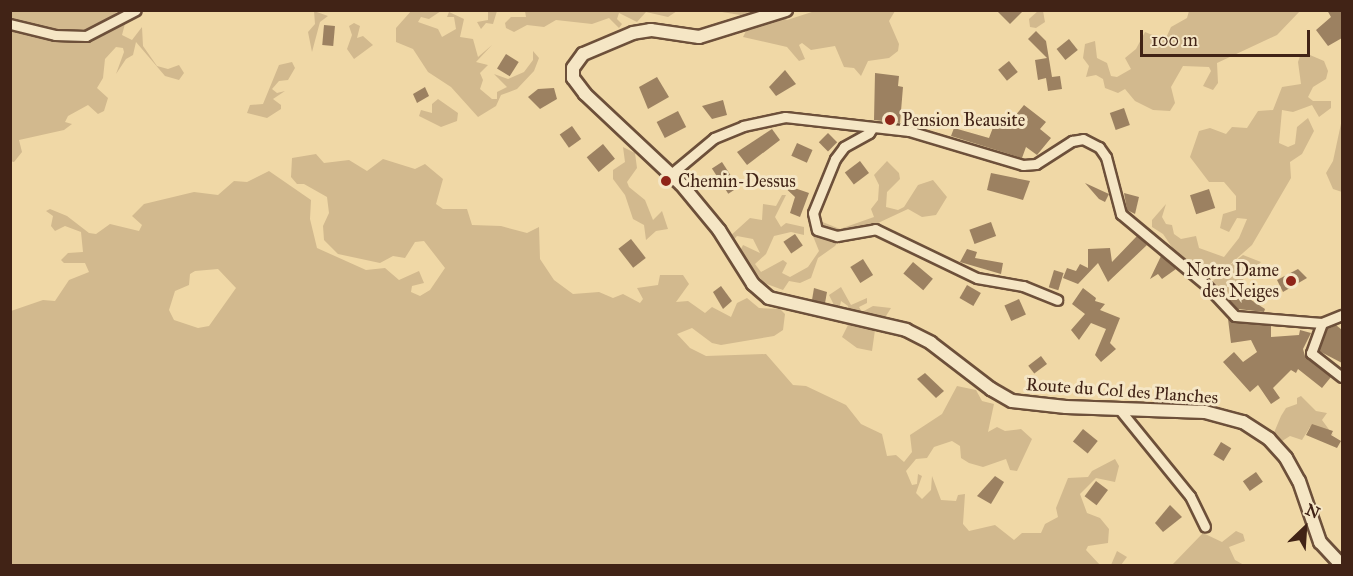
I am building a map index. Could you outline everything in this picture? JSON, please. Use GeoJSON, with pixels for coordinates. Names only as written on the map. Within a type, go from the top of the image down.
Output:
{"type":"FeatureCollection","features":[{"type":"Feature","properties":{"kind":"street"},"geometry":{"type":"LineString","coordinates":[[10,24],[55,35],[86,36],[136,10]]}},
{"type":"Feature","properties":{"kind":"street","name":"Route du Col des Planches"},"geometry":{"type":"LineString","coordinates":[[786,10],[699,37],[651,30],[633,33],[578,59],[572,74],[575,83],[671,174],[714,224],[753,284],[769,298],[912,333],[1012,401],[1120,410],[1205,412],[1257,430],[1290,465],[1320,542],[1342,566]]}},
{"type":"Feature","properties":{"kind":"street"},"geometry":{"type":"LineString","coordinates":[[671,174],[714,138],[761,121],[800,116],[929,136],[1023,165],[1036,164],[1072,141],[1089,141],[1106,157],[1119,212],[1205,284],[1235,316],[1322,323],[1342,315]]}},
{"type":"Feature","properties":{"kind":"street"},"geometry":{"type":"LineString","coordinates":[[873,127],[869,134],[844,147],[835,159],[813,213],[817,230],[837,236],[875,229],[977,278],[1023,286],[1057,300]]}},
{"type":"Feature","properties":{"kind":"street"},"geometry":{"type":"LineString","coordinates":[[1322,323],[1311,353],[1342,377]]}},
{"type":"Feature","properties":{"kind":"street"},"geometry":{"type":"LineString","coordinates":[[1120,410],[1190,496],[1204,527]]}},
{"type":"Feature","properties":{"kind":"shaded area"},"geometry":{"type":"Polygon","coordinates":[[[412,10],[441,11],[429,19],[421,17],[418,22],[438,29],[442,37],[456,29],[454,17],[447,17],[449,12],[464,19],[460,37],[473,39],[478,57],[492,45],[476,62],[488,65],[480,73],[483,80],[480,89],[492,99],[497,99],[497,92],[507,87],[494,74],[508,79],[524,72],[533,60],[533,51],[539,58],[534,71],[517,89],[501,95],[496,106],[478,117],[451,87],[428,72],[413,49],[396,42],[396,28],[412,10]]]}},
{"type":"Feature","properties":{"kind":"shaded area"},"geometry":{"type":"Polygon","coordinates":[[[677,10],[668,17],[646,12],[637,22],[619,13],[617,19],[622,24],[619,28],[609,18],[592,24],[556,20],[544,27],[527,25],[514,32],[506,28],[505,23],[511,17],[526,17],[525,11],[677,10]]]}},
{"type":"Feature","properties":{"kind":"shaded area"},"geometry":{"type":"Polygon","coordinates":[[[716,10],[757,11],[746,16],[716,10]]]}},
{"type":"Feature","properties":{"kind":"shaded area"},"geometry":{"type":"Polygon","coordinates":[[[10,11],[118,11],[105,22],[107,29],[126,20],[122,35],[132,40],[142,27],[143,46],[157,66],[168,69],[179,65],[184,73],[179,80],[165,76],[136,42],[133,55],[126,59],[116,74],[124,52],[123,48],[116,47],[105,59],[103,78],[97,88],[108,98],[104,111],[98,114],[88,105],[68,116],[65,122],[72,124],[64,130],[19,140],[22,152],[14,162],[10,161],[10,11]]]}},
{"type":"Feature","properties":{"kind":"shaded area"},"geometry":{"type":"Polygon","coordinates":[[[314,11],[328,16],[320,22],[312,52],[308,32],[315,24],[314,11]]]}},
{"type":"Feature","properties":{"kind":"shaded area"},"geometry":{"type":"Polygon","coordinates":[[[488,11],[497,11],[493,24],[486,23],[481,29],[477,22],[488,20],[488,11]]]}},
{"type":"Feature","properties":{"kind":"shaded area"},"geometry":{"type":"Polygon","coordinates":[[[773,11],[787,20],[815,11],[895,11],[889,21],[899,44],[898,51],[889,58],[868,61],[861,76],[854,68],[844,67],[835,46],[811,50],[802,43],[799,45],[805,59],[799,61],[787,47],[743,37],[746,31],[774,21],[773,11]]]}},
{"type":"Feature","properties":{"kind":"shaded area"},"geometry":{"type":"Polygon","coordinates":[[[1038,11],[1043,11],[1045,22],[1036,28],[1030,27],[1029,19],[1038,11]]]}},
{"type":"Feature","properties":{"kind":"shaded area"},"geometry":{"type":"Polygon","coordinates":[[[1189,11],[1300,11],[1277,35],[1217,63],[1218,83],[1213,90],[1203,86],[1211,71],[1209,67],[1183,66],[1171,87],[1175,103],[1170,111],[1153,110],[1135,101],[1125,89],[1118,93],[1105,88],[1103,79],[1096,75],[1086,77],[1089,66],[1083,58],[1085,44],[1095,41],[1097,58],[1107,63],[1111,76],[1117,77],[1131,69],[1125,58],[1136,49],[1145,32],[1165,40],[1171,27],[1187,18],[1189,11]]]}},
{"type":"Feature","properties":{"kind":"shaded area"},"geometry":{"type":"Polygon","coordinates":[[[354,23],[360,26],[357,38],[363,36],[373,45],[354,59],[347,49],[352,35],[349,26],[354,23]]]}},
{"type":"Feature","properties":{"kind":"shaded area"},"geometry":{"type":"Polygon","coordinates":[[[1310,55],[1324,61],[1328,71],[1326,79],[1313,87],[1308,97],[1313,101],[1331,101],[1331,108],[1319,117],[1312,105],[1293,112],[1282,110],[1279,143],[1288,147],[1295,144],[1297,127],[1308,118],[1314,131],[1302,154],[1290,162],[1291,178],[1252,245],[1226,268],[1243,255],[1261,262],[1225,297],[1212,282],[1224,270],[1211,269],[1202,276],[1202,266],[1193,266],[1178,256],[1163,234],[1152,227],[1152,220],[1166,204],[1162,217],[1166,224],[1172,225],[1174,234],[1181,239],[1196,236],[1199,248],[1224,257],[1239,238],[1247,219],[1237,218],[1229,232],[1220,228],[1223,214],[1236,210],[1236,196],[1224,182],[1209,182],[1190,157],[1199,131],[1210,128],[1226,134],[1232,127],[1247,128],[1258,111],[1273,110],[1282,87],[1301,84],[1298,62],[1300,56],[1310,55]]]}},
{"type":"Feature","properties":{"kind":"shaded area"},"geometry":{"type":"Polygon","coordinates":[[[292,62],[295,68],[288,80],[279,81],[272,89],[277,93],[285,91],[273,99],[281,105],[281,109],[267,118],[247,113],[250,105],[263,104],[279,65],[292,62]]]}},
{"type":"Feature","properties":{"kind":"shaded area"},"geometry":{"type":"Polygon","coordinates":[[[438,99],[458,113],[457,121],[441,127],[419,116],[421,110],[432,113],[432,104],[438,99]]]}},
{"type":"Feature","properties":{"kind":"shaded area"},"geometry":{"type":"Polygon","coordinates":[[[1342,119],[1342,192],[1333,189],[1326,173],[1333,161],[1342,119]]]}},
{"type":"Feature","properties":{"kind":"shaded area"},"geometry":{"type":"Polygon","coordinates":[[[623,147],[635,153],[637,168],[627,182],[629,187],[645,200],[653,220],[662,211],[668,229],[656,231],[646,240],[644,225],[633,219],[625,195],[613,179],[613,170],[625,162],[623,147]]]}},
{"type":"Feature","properties":{"kind":"shaded area"},"geometry":{"type":"Polygon","coordinates":[[[316,154],[324,163],[349,160],[367,171],[383,159],[415,169],[425,164],[443,179],[436,204],[443,209],[467,209],[472,225],[501,226],[527,233],[539,227],[540,259],[554,280],[573,294],[599,292],[613,298],[623,294],[640,303],[643,299],[637,288],[658,285],[660,275],[683,275],[689,284],[676,302],[688,301],[705,313],[712,307],[731,317],[737,303],[747,298],[759,308],[780,309],[785,314],[783,330],[774,336],[721,345],[712,343],[692,328],[677,334],[690,348],[706,356],[766,354],[793,385],[806,386],[846,405],[861,424],[882,434],[887,456],[896,455],[904,462],[912,452],[910,435],[942,414],[957,386],[976,390],[982,401],[994,404],[988,432],[997,427],[1005,431],[1021,429],[1032,439],[1017,471],[1010,470],[1006,459],[983,467],[969,463],[961,458],[960,446],[952,441],[934,447],[927,458],[916,459],[906,471],[912,485],[917,484],[918,474],[922,476],[916,493],[922,499],[931,490],[932,476],[941,500],[956,501],[958,495],[965,494],[963,524],[969,531],[995,525],[1014,540],[1022,533],[1041,533],[1045,524],[1058,517],[1056,508],[1068,478],[1088,477],[1092,471],[1115,459],[1119,466],[1115,482],[1096,478],[1080,494],[1087,513],[1100,518],[1109,529],[1108,543],[1088,546],[1086,550],[1100,565],[11,565],[11,311],[43,300],[55,301],[69,280],[89,272],[85,263],[64,263],[61,260],[68,253],[83,252],[81,232],[65,226],[55,231],[51,226],[53,216],[46,211],[50,209],[67,216],[89,233],[96,234],[110,224],[139,231],[142,225],[132,216],[144,204],[194,192],[218,195],[234,181],[247,182],[269,171],[311,200],[310,219],[317,248],[366,270],[385,268],[399,280],[419,271],[424,283],[412,286],[411,292],[420,296],[430,290],[445,268],[424,241],[415,242],[405,258],[393,256],[380,263],[338,254],[324,240],[323,226],[329,213],[327,197],[304,184],[297,184],[291,177],[292,158],[316,154]],[[218,269],[195,271],[190,274],[189,285],[175,291],[169,310],[174,320],[198,328],[209,326],[236,288],[218,269]]]}},
{"type":"Feature","properties":{"kind":"shaded area"},"geometry":{"type":"Polygon","coordinates":[[[887,161],[899,173],[900,179],[887,192],[886,207],[898,210],[904,207],[918,185],[933,180],[947,197],[936,215],[922,217],[908,209],[878,223],[845,232],[835,246],[818,258],[811,278],[800,283],[789,281],[783,290],[764,283],[740,251],[743,245],[760,253],[753,239],[737,236],[732,242],[729,237],[750,218],[762,220],[763,204],[776,206],[782,195],[786,195],[775,217],[781,227],[786,223],[804,227],[804,235],[791,232],[774,236],[766,254],[755,264],[761,272],[783,260],[787,263],[782,273],[790,277],[808,267],[819,251],[813,236],[827,234],[817,224],[820,221],[840,229],[874,217],[871,209],[878,200],[879,185],[874,175],[887,161]]]}},
{"type":"Feature","properties":{"kind":"shaded area"},"geometry":{"type":"Polygon","coordinates":[[[841,287],[851,305],[867,298],[867,303],[859,307],[862,312],[873,306],[891,308],[886,316],[877,316],[872,351],[857,348],[842,337],[850,321],[848,306],[841,301],[840,306],[834,305],[829,295],[841,287]]]}},
{"type":"Feature","properties":{"kind":"shaded area"},"geometry":{"type":"Polygon","coordinates":[[[1301,396],[1316,411],[1327,413],[1322,420],[1333,435],[1310,427],[1302,440],[1290,436],[1279,443],[1273,435],[1281,416],[1286,408],[1297,404],[1297,398],[1301,396]]]}},
{"type":"Feature","properties":{"kind":"shaded area"},"geometry":{"type":"Polygon","coordinates":[[[1236,531],[1243,534],[1245,541],[1229,547],[1235,560],[1244,565],[1172,565],[1203,533],[1222,542],[1236,531]]]}},
{"type":"Feature","properties":{"kind":"shaded area"},"geometry":{"type":"Polygon","coordinates":[[[1117,551],[1127,557],[1121,565],[1111,565],[1117,551]]]}},
{"type":"Feature","properties":{"kind":"building"},"geometry":{"type":"Polygon","coordinates":[[[996,10],[1024,10],[1010,24],[996,10]]]}},
{"type":"Feature","properties":{"kind":"building"},"geometry":{"type":"Polygon","coordinates":[[[1327,10],[1342,10],[1342,38],[1328,46],[1316,30],[1331,17],[1327,10]]]}},
{"type":"Feature","properties":{"kind":"building"},"geometry":{"type":"Polygon","coordinates":[[[324,25],[335,26],[333,46],[322,45],[324,25]]]}},
{"type":"Feature","properties":{"kind":"building"},"geometry":{"type":"Polygon","coordinates":[[[1036,31],[1046,41],[1052,77],[1060,76],[1062,89],[1048,91],[1046,78],[1038,80],[1035,60],[1047,58],[1028,39],[1036,31]]]}},
{"type":"Feature","properties":{"kind":"building"},"geometry":{"type":"Polygon","coordinates":[[[1069,39],[1078,50],[1065,60],[1057,49],[1069,39]]]}},
{"type":"Feature","properties":{"kind":"building"},"geometry":{"type":"Polygon","coordinates":[[[506,54],[519,62],[510,76],[497,68],[506,54]]]}},
{"type":"Feature","properties":{"kind":"building"},"geometry":{"type":"Polygon","coordinates":[[[1009,61],[1018,72],[1007,81],[998,70],[1009,61]]]}},
{"type":"Feature","properties":{"kind":"building"},"geometry":{"type":"Polygon","coordinates":[[[785,70],[796,84],[776,96],[769,87],[785,70]]]}},
{"type":"Feature","properties":{"kind":"building"},"geometry":{"type":"Polygon","coordinates":[[[875,73],[899,76],[898,86],[903,87],[900,123],[874,120],[875,73]]]}},
{"type":"Feature","properties":{"kind":"building"},"geometry":{"type":"Polygon","coordinates":[[[657,77],[669,97],[648,109],[639,87],[657,77]]]}},
{"type":"Feature","properties":{"kind":"building"},"geometry":{"type":"Polygon","coordinates":[[[425,87],[429,96],[417,103],[413,94],[425,87]]]}},
{"type":"Feature","properties":{"kind":"building"},"geometry":{"type":"Polygon","coordinates":[[[554,88],[557,99],[540,109],[528,97],[538,89],[554,88]]]}},
{"type":"Feature","properties":{"kind":"building"},"geometry":{"type":"Polygon","coordinates":[[[723,100],[727,115],[712,119],[702,106],[723,100]]]}},
{"type":"Feature","properties":{"kind":"building"},"geometry":{"type":"Polygon","coordinates":[[[1024,105],[1046,122],[1040,129],[1051,138],[1037,155],[1026,147],[1022,158],[951,136],[954,128],[989,138],[997,117],[1010,122],[1024,105]]]}},
{"type":"Feature","properties":{"kind":"building"},"geometry":{"type":"Polygon","coordinates":[[[1124,108],[1130,125],[1116,130],[1110,113],[1124,108]]]}},
{"type":"Feature","properties":{"kind":"building"},"geometry":{"type":"Polygon","coordinates":[[[678,111],[686,127],[665,138],[657,122],[678,111]]]}},
{"type":"Feature","properties":{"kind":"building"},"geometry":{"type":"Polygon","coordinates":[[[572,126],[581,139],[569,148],[560,135],[572,126]]]}},
{"type":"Feature","properties":{"kind":"building"},"geometry":{"type":"Polygon","coordinates":[[[772,129],[780,140],[747,165],[737,152],[772,129]]]}},
{"type":"Feature","properties":{"kind":"building"},"geometry":{"type":"Polygon","coordinates":[[[828,133],[837,142],[828,151],[819,142],[828,133]]]}},
{"type":"Feature","properties":{"kind":"building"},"geometry":{"type":"Polygon","coordinates":[[[797,143],[813,150],[807,163],[791,156],[797,143]]]}},
{"type":"Feature","properties":{"kind":"building"},"geometry":{"type":"Polygon","coordinates":[[[603,144],[615,159],[599,172],[587,157],[603,144]]]}},
{"type":"Feature","properties":{"kind":"building"},"geometry":{"type":"Polygon","coordinates":[[[860,161],[869,173],[854,184],[845,172],[860,161]]]}},
{"type":"Feature","properties":{"kind":"building"},"geometry":{"type":"Polygon","coordinates":[[[722,162],[738,187],[728,194],[712,169],[722,162]]]}},
{"type":"Feature","properties":{"kind":"building"},"geometry":{"type":"Polygon","coordinates":[[[991,173],[1030,181],[1023,200],[987,190],[991,173]]]}},
{"type":"Feature","properties":{"kind":"building"},"geometry":{"type":"Polygon","coordinates":[[[780,183],[809,193],[800,217],[790,213],[795,197],[780,183]]]}},
{"type":"Feature","properties":{"kind":"building"},"geometry":{"type":"Polygon","coordinates":[[[1085,183],[1109,194],[1105,202],[1099,199],[1085,183]]]}},
{"type":"Feature","properties":{"kind":"building"},"geometry":{"type":"Polygon","coordinates":[[[1209,189],[1215,208],[1196,214],[1190,195],[1209,189]]]}},
{"type":"Feature","properties":{"kind":"building"},"geometry":{"type":"Polygon","coordinates":[[[1124,193],[1139,197],[1135,214],[1127,210],[1124,193]]]}},
{"type":"Feature","properties":{"kind":"building"},"geometry":{"type":"Polygon","coordinates":[[[991,222],[996,236],[975,244],[969,230],[991,222]]]}},
{"type":"Feature","properties":{"kind":"building"},"geometry":{"type":"Polygon","coordinates":[[[795,234],[803,246],[791,253],[783,242],[795,234]]]}},
{"type":"Feature","properties":{"kind":"building"},"geometry":{"type":"Polygon","coordinates":[[[1137,236],[1147,245],[1108,282],[1098,263],[1078,284],[1063,278],[1067,268],[1076,271],[1080,264],[1088,268],[1088,249],[1110,248],[1112,262],[1137,236]]]}},
{"type":"Feature","properties":{"kind":"building"},"geometry":{"type":"Polygon","coordinates":[[[631,239],[646,258],[633,268],[618,249],[631,239]]]}},
{"type":"Feature","properties":{"kind":"building"},"geometry":{"type":"Polygon","coordinates":[[[967,249],[977,252],[975,258],[1003,263],[1001,274],[960,262],[967,249]]]}},
{"type":"Feature","properties":{"kind":"building"},"geometry":{"type":"Polygon","coordinates":[[[1161,256],[1176,269],[1162,279],[1158,274],[1150,279],[1161,256]]]}},
{"type":"Feature","properties":{"kind":"building"},"geometry":{"type":"Polygon","coordinates":[[[863,259],[873,275],[860,283],[850,267],[863,259]]]}},
{"type":"Feature","properties":{"kind":"building"},"geometry":{"type":"Polygon","coordinates":[[[913,262],[933,279],[923,290],[903,273],[913,262]]]}},
{"type":"Feature","properties":{"kind":"building","name":"Notre Dame des Neiges"},"geometry":{"type":"Polygon","coordinates":[[[1298,269],[1307,278],[1283,292],[1277,280],[1298,269]]]}},
{"type":"Feature","properties":{"kind":"building"},"geometry":{"type":"Polygon","coordinates":[[[1054,270],[1064,273],[1058,290],[1049,287],[1054,270]]]}},
{"type":"Feature","properties":{"kind":"building"},"geometry":{"type":"Polygon","coordinates":[[[967,285],[981,293],[973,306],[960,298],[967,285]]]}},
{"type":"Feature","properties":{"kind":"building"},"geometry":{"type":"Polygon","coordinates":[[[721,286],[732,301],[723,309],[713,292],[721,286]]]}},
{"type":"Feature","properties":{"kind":"building"},"geometry":{"type":"Polygon","coordinates":[[[814,288],[827,292],[825,303],[812,300],[814,288]]]}},
{"type":"Feature","properties":{"kind":"building"},"geometry":{"type":"Polygon","coordinates":[[[1083,288],[1096,298],[1095,301],[1105,304],[1100,310],[1120,318],[1110,343],[1116,349],[1101,362],[1095,355],[1106,329],[1091,323],[1079,340],[1071,330],[1085,314],[1072,304],[1083,288]]]}},
{"type":"Feature","properties":{"kind":"building"},"geometry":{"type":"Polygon","coordinates":[[[1241,288],[1248,293],[1245,296],[1265,309],[1264,312],[1238,309],[1228,299],[1241,288]]]}},
{"type":"Feature","properties":{"kind":"building"},"geometry":{"type":"Polygon","coordinates":[[[1019,299],[1026,315],[1011,321],[1004,306],[1019,299]]]}},
{"type":"Feature","properties":{"kind":"building"},"geometry":{"type":"Polygon","coordinates":[[[1228,319],[1271,326],[1271,337],[1299,335],[1300,330],[1311,333],[1303,349],[1305,356],[1331,377],[1322,388],[1298,369],[1296,373],[1291,370],[1273,388],[1280,398],[1271,404],[1258,385],[1250,392],[1223,362],[1234,352],[1243,362],[1257,352],[1251,340],[1231,343],[1228,319]]]}},
{"type":"Feature","properties":{"kind":"building"},"geometry":{"type":"Polygon","coordinates":[[[1336,325],[1342,330],[1342,363],[1319,351],[1326,330],[1336,325]]]}},
{"type":"Feature","properties":{"kind":"building"},"geometry":{"type":"Polygon","coordinates":[[[1041,356],[1047,364],[1034,374],[1028,366],[1041,356]]]}},
{"type":"Feature","properties":{"kind":"building"},"geometry":{"type":"Polygon","coordinates":[[[925,373],[944,391],[936,398],[917,379],[925,373]]]}},
{"type":"Feature","properties":{"kind":"building"},"geometry":{"type":"Polygon","coordinates":[[[1312,424],[1333,431],[1331,435],[1341,441],[1337,448],[1306,435],[1312,424]]]}},
{"type":"Feature","properties":{"kind":"building"},"geometry":{"type":"Polygon","coordinates":[[[1083,429],[1098,441],[1088,453],[1073,441],[1083,429]]]}},
{"type":"Feature","properties":{"kind":"building"},"geometry":{"type":"Polygon","coordinates":[[[1221,442],[1231,448],[1224,461],[1213,455],[1221,442]]]}},
{"type":"Feature","properties":{"kind":"building"},"geometry":{"type":"Polygon","coordinates":[[[1256,472],[1263,482],[1250,491],[1243,481],[1256,472]]]}},
{"type":"Feature","properties":{"kind":"building"},"geometry":{"type":"Polygon","coordinates":[[[995,476],[1004,482],[991,504],[977,496],[995,476]]]}},
{"type":"Feature","properties":{"kind":"building"},"geometry":{"type":"Polygon","coordinates":[[[1096,481],[1108,490],[1097,505],[1085,496],[1096,481]]]}},
{"type":"Feature","properties":{"kind":"building"},"geometry":{"type":"Polygon","coordinates":[[[1170,505],[1182,517],[1163,532],[1155,523],[1170,505]]]}},
{"type":"Feature","properties":{"kind":"place","name":"Pension Beausite"},"geometry":{"type":"Point","coordinates":[890,120]}},
{"type":"Feature","properties":{"kind":"place","name":"Chemin-Dessus"},"geometry":{"type":"Point","coordinates":[666,181]}},
{"type":"Feature","properties":{"kind":"place","name":"Notre Dame des Neiges"},"geometry":{"type":"Point","coordinates":[1291,281]}}]}
